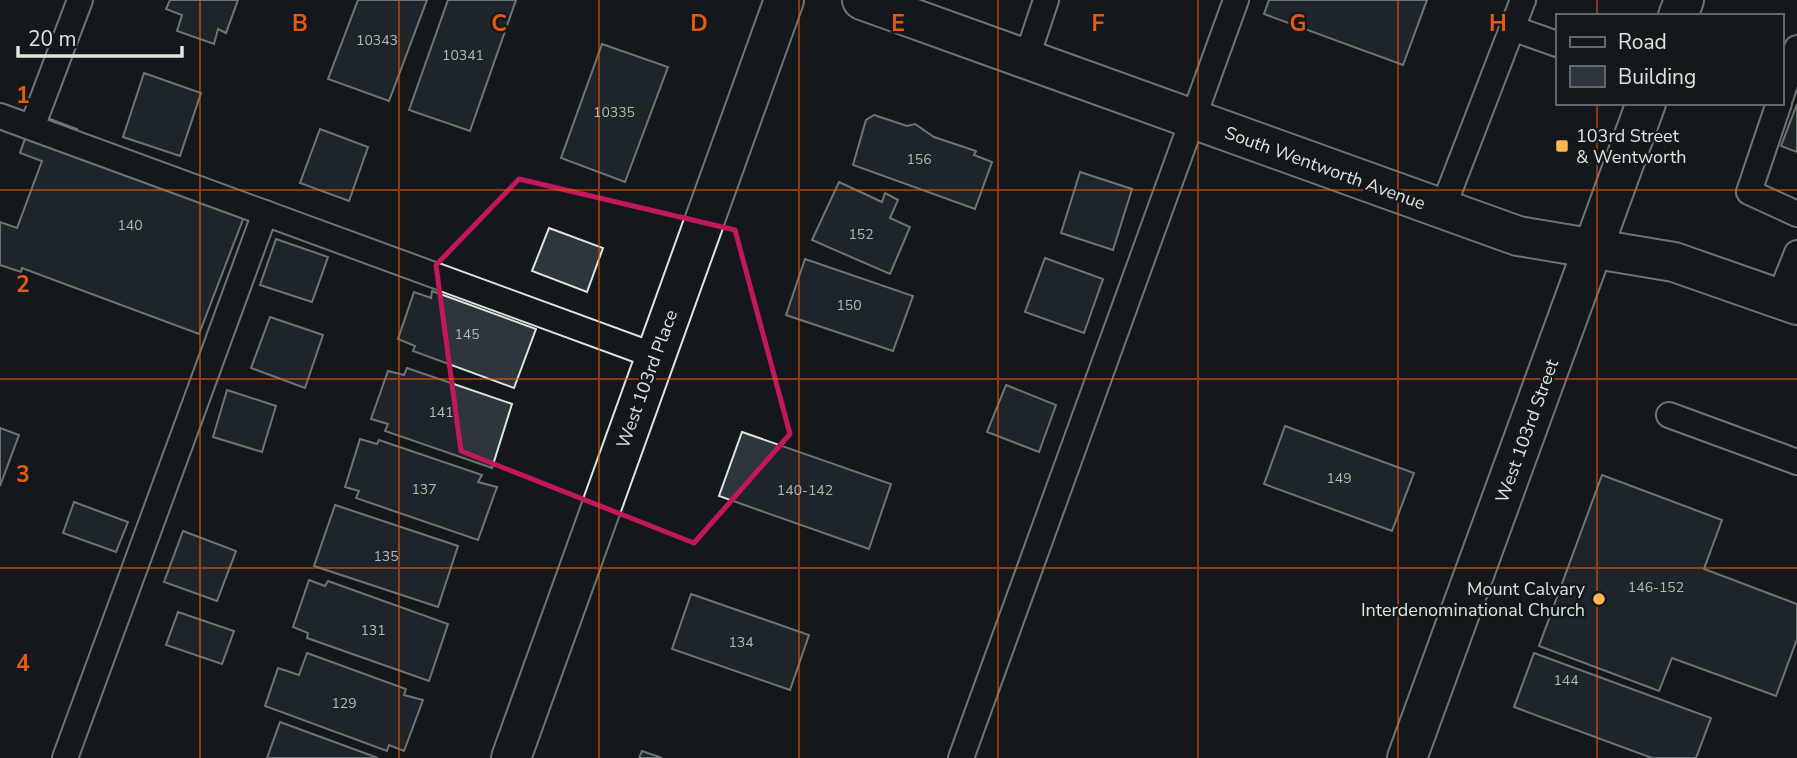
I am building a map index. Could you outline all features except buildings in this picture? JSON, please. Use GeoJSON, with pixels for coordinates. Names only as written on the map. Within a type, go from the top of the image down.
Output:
{"type":"FeatureCollection","features":[{"type":"Feature","properties":{"kind":"street","name":"West 103rd Place"},"geometry":{"type":"LineString","coordinates":[[511,758],[784,0]]}},
{"type":"Feature","properties":{"kind":"street","name":"South Wentworth Avenue"},"geometry":{"type":"LineString","coordinates":[[862,0],[1518,236],[1674,262],[1788,301]]}},
{"type":"Feature","properties":{"kind":"street","name":"West 103rd Street"},"geometry":{"type":"LineString","coordinates":[[1407,758],[1645,105]]}},
{"type":"Feature","properties":{"kind":"lane"},"geometry":{"type":"LineString","coordinates":[[32,127],[80,0]]}},
{"type":"Feature","properties":{"kind":"lane"},"geometry":{"type":"LineString","coordinates":[[1026,60],[1046,0]]}},
{"type":"Feature","properties":{"kind":"lane"},"geometry":{"type":"LineString","coordinates":[[961,758],[1236,0]]}},
{"type":"Feature","properties":{"kind":"lane"},"geometry":{"type":"LineString","coordinates":[[1442,210],[1522,0]]}},
{"type":"Feature","properties":{"kind":"lane"},"geometry":{"type":"LineString","coordinates":[[1512,28],[1556,44]]}},
{"type":"Feature","properties":{"kind":"lane"},"geometry":{"type":"LineString","coordinates":[[1783,90],[1797,48]]}},
{"type":"Feature","properties":{"kind":"lane"},"geometry":{"type":"LineString","coordinates":[[1778,105],[1749,192],[1797,214]]}},
{"type":"Feature","properties":{"kind":"lane"},"geometry":{"type":"LineString","coordinates":[[0,116],[655,356]]}},
{"type":"Feature","properties":{"kind":"lane"},"geometry":{"type":"LineString","coordinates":[[65,758],[265,213]]}},
{"type":"Feature","properties":{"kind":"lane"},"geometry":{"type":"LineString","coordinates":[[1788,301],[1797,253]]}},
{"type":"Feature","properties":{"kind":"lane"},"geometry":{"type":"LineString","coordinates":[[1669,415],[1797,462]]}},
{"type":"Feature","properties":{"kind":"highlighted area"},"geometry":{"type":"Polygon","coordinates":[[[519,179],[735,230],[790,434],[694,543],[461,451],[436,265],[519,179]]]}},
{"type":"Feature","properties":{"kind":"place","name":"103rd Street & Wentworth"},"geometry":{"type":"Point","coordinates":[1562,146]}},
{"type":"Feature","properties":{"kind":"place","name":"Mount Calvary Interdenominational Church"},"geometry":{"type":"Point","coordinates":[1599,599]}}]}
